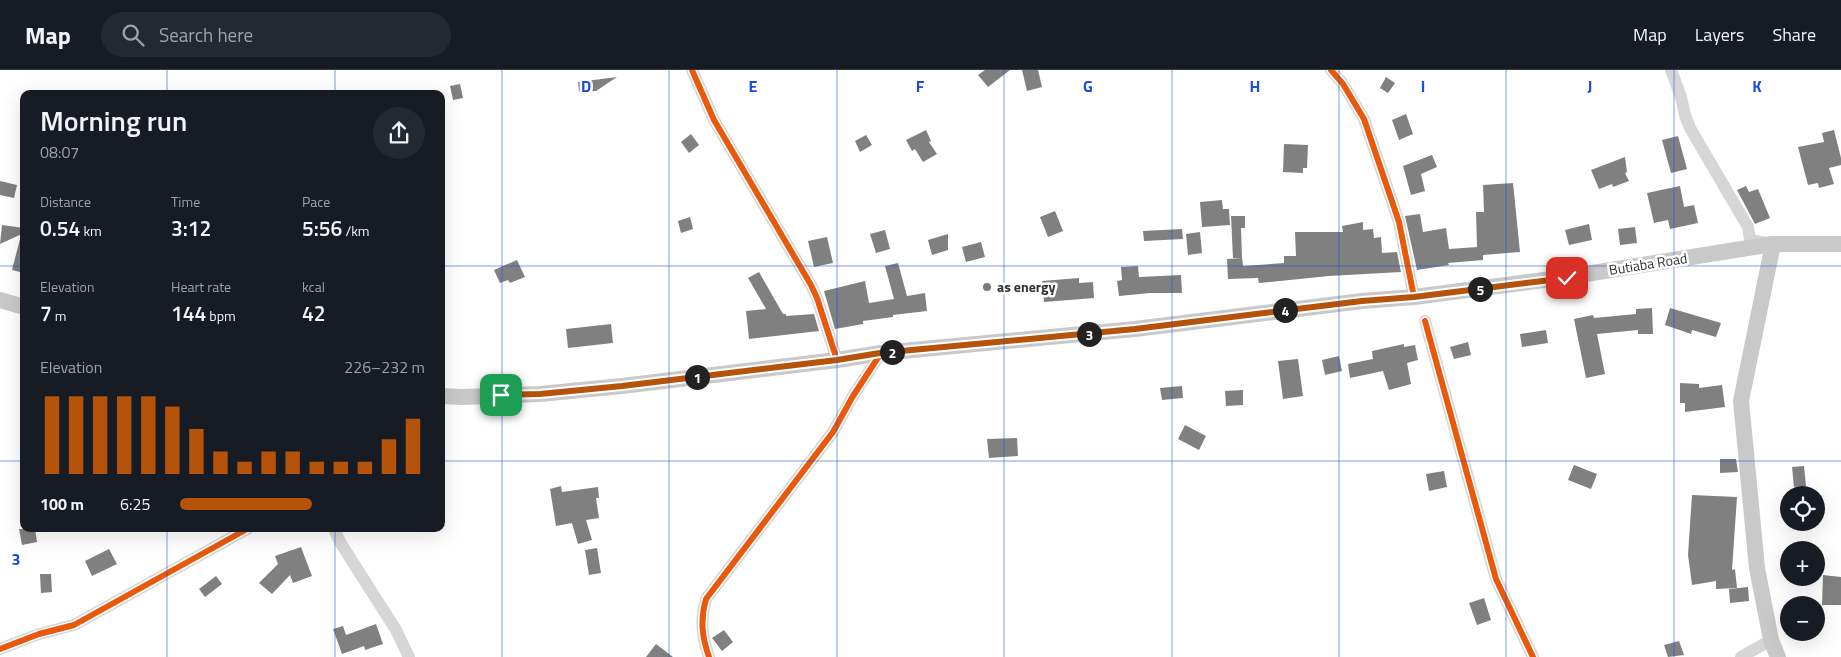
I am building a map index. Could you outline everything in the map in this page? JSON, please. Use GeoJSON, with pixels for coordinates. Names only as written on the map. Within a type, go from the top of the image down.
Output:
{"type":"FeatureCollection","features":[{"type":"Feature","properties":{"kind":"main road","name":"Butiaba Road"},"geometry":{"type":"LineString","coordinates":[[445,396],[540,394],[622,386],[880,353],[1135,329],[1362,301],[1414,297],[1567,278],[1773,244],[1841,244]]}},
{"type":"Feature","properties":{"kind":"main road"},"geometry":{"type":"LineString","coordinates":[[1773,244],[1741,401],[1757,568],[1771,640],[1778,657]]}},
{"type":"Feature","properties":{"kind":"main road"},"geometry":{"type":"LineString","coordinates":[[0,300],[20,306]]}},
{"type":"Feature","properties":{"kind":"street"},"geometry":{"type":"LineString","coordinates":[[692,70],[714,120],[811,285],[837,360]]}},
{"type":"Feature","properties":{"kind":"street"},"geometry":{"type":"LineString","coordinates":[[1331,70],[1343,84],[1364,119],[1400,222],[1414,297]]}},
{"type":"Feature","properties":{"kind":"street"},"geometry":{"type":"LineString","coordinates":[[1671,70],[1690,128],[1748,227],[1750,240],[1773,244]]}},
{"type":"Feature","properties":{"kind":"street"},"geometry":{"type":"LineString","coordinates":[[1425,321],[1496,579],[1533,657]]}},
{"type":"Feature","properties":{"kind":"street"},"geometry":{"type":"LineString","coordinates":[[709,657],[702,629],[702,612],[706,599],[833,432],[880,353]]}},
{"type":"Feature","properties":{"kind":"street"},"geometry":{"type":"LineString","coordinates":[[0,650],[39,634],[74,625],[242,532]]}},
{"type":"Feature","properties":{"kind":"street"},"geometry":{"type":"LineString","coordinates":[[335,532],[396,630],[409,657]]}},
{"type":"Feature","properties":{"kind":"street"},"geometry":{"type":"LineString","coordinates":[[1741,657],[1771,640]]}},
{"type":"Feature","properties":{"kind":"building"},"geometry":{"type":"Polygon","coordinates":[[[985,70],[1010,70],[988,87],[978,75],[985,70]]]}},
{"type":"Feature","properties":{"kind":"building"},"geometry":{"type":"Polygon","coordinates":[[[1022,70],[1038,70],[1042,87],[1027,91],[1022,70]]]}},
{"type":"Feature","properties":{"kind":"building"},"geometry":{"type":"Polygon","coordinates":[[[617,77],[596,91],[579,92],[578,82],[617,77]]]}},
{"type":"Feature","properties":{"kind":"building"},"geometry":{"type":"Polygon","coordinates":[[[1386,77],[1395,83],[1388,93],[1380,88],[1386,77]]]}},
{"type":"Feature","properties":{"kind":"building"},"geometry":{"type":"Polygon","coordinates":[[[460,84],[463,98],[453,100],[450,86],[460,84]]]}},
{"type":"Feature","properties":{"kind":"building"},"geometry":{"type":"Polygon","coordinates":[[[1406,114],[1413,134],[1399,140],[1392,120],[1406,114]]]}},
{"type":"Feature","properties":{"kind":"building"},"geometry":{"type":"Polygon","coordinates":[[[926,130],[931,141],[929,142],[937,154],[923,162],[915,149],[912,151],[906,140],[926,130]]]}},
{"type":"Feature","properties":{"kind":"building"},"geometry":{"type":"Polygon","coordinates":[[[1834,130],[1841,165],[1829,168],[1834,184],[1819,188],[1818,183],[1808,185],[1798,147],[1824,142],[1822,133],[1834,130]]]}},
{"type":"Feature","properties":{"kind":"building"},"geometry":{"type":"Polygon","coordinates":[[[691,134],[699,145],[689,153],[681,142],[691,134]]]}},
{"type":"Feature","properties":{"kind":"building"},"geometry":{"type":"Polygon","coordinates":[[[866,135],[872,145],[860,152],[855,141],[866,135]]]}},
{"type":"Feature","properties":{"kind":"building"},"geometry":{"type":"Polygon","coordinates":[[[1678,136],[1687,169],[1671,173],[1662,140],[1678,136]]]}},
{"type":"Feature","properties":{"kind":"building"},"geometry":{"type":"Polygon","coordinates":[[[1284,144],[1308,145],[1307,168],[1303,168],[1303,173],[1283,172],[1284,144]]]}},
{"type":"Feature","properties":{"kind":"building"},"geometry":{"type":"Polygon","coordinates":[[[1432,155],[1437,167],[1421,174],[1425,191],[1411,195],[1403,166],[1432,155]]]}},
{"type":"Feature","properties":{"kind":"building"},"geometry":{"type":"Polygon","coordinates":[[[1625,157],[1627,172],[1625,173],[1629,181],[1613,187],[1612,184],[1599,189],[1591,170],[1625,157]]]}},
{"type":"Feature","properties":{"kind":"building"},"geometry":{"type":"Polygon","coordinates":[[[0,181],[17,185],[14,198],[0,195],[0,181]]]}},
{"type":"Feature","properties":{"kind":"building"},"geometry":{"type":"Polygon","coordinates":[[[1513,183],[1520,252],[1483,255],[1483,260],[1448,263],[1449,265],[1417,270],[1405,216],[1420,214],[1423,232],[1446,228],[1449,249],[1477,247],[1476,212],[1484,212],[1483,185],[1513,183]]]}},
{"type":"Feature","properties":{"kind":"building"},"geometry":{"type":"Polygon","coordinates":[[[1680,186],[1684,207],[1694,205],[1698,223],[1670,229],[1668,220],[1654,223],[1647,193],[1680,186]]]}},
{"type":"Feature","properties":{"kind":"building"},"geometry":{"type":"Polygon","coordinates":[[[1746,186],[1749,192],[1758,189],[1770,218],[1755,224],[1737,190],[1746,186]]]}},
{"type":"Feature","properties":{"kind":"building"},"geometry":{"type":"Polygon","coordinates":[[[1222,200],[1223,209],[1229,209],[1230,225],[1202,227],[1200,202],[1222,200]]]}},
{"type":"Feature","properties":{"kind":"building"},"geometry":{"type":"Polygon","coordinates":[[[1055,211],[1063,231],[1048,237],[1040,217],[1055,211]]]}},
{"type":"Feature","properties":{"kind":"building"},"geometry":{"type":"Polygon","coordinates":[[[1231,216],[1245,216],[1245,228],[1241,228],[1242,258],[1233,258],[1231,216]]]}},
{"type":"Feature","properties":{"kind":"building"},"geometry":{"type":"Polygon","coordinates":[[[690,217],[693,229],[681,233],[678,221],[690,217]]]}},
{"type":"Feature","properties":{"kind":"building"},"geometry":{"type":"Polygon","coordinates":[[[1363,222],[1363,230],[1373,229],[1374,238],[1381,237],[1382,253],[1397,252],[1401,272],[1329,276],[1259,283],[1258,278],[1228,279],[1227,259],[1242,258],[1243,266],[1284,263],[1284,256],[1296,256],[1295,232],[1343,232],[1342,226],[1363,222]]]}},
{"type":"Feature","properties":{"kind":"building"},"geometry":{"type":"Polygon","coordinates":[[[1589,224],[1592,240],[1569,245],[1565,230],[1589,224]]]}},
{"type":"Feature","properties":{"kind":"building"},"geometry":{"type":"Polygon","coordinates":[[[2,225],[20,227],[20,235],[0,244],[2,225]]]}},
{"type":"Feature","properties":{"kind":"building"},"geometry":{"type":"Polygon","coordinates":[[[1635,227],[1637,243],[1620,245],[1618,229],[1635,227]]]}},
{"type":"Feature","properties":{"kind":"building"},"geometry":{"type":"Polygon","coordinates":[[[1182,229],[1183,239],[1144,241],[1143,231],[1182,229]]]}},
{"type":"Feature","properties":{"kind":"building"},"geometry":{"type":"Polygon","coordinates":[[[885,230],[890,249],[876,253],[870,234],[885,230]]]}},
{"type":"Feature","properties":{"kind":"building"},"geometry":{"type":"Polygon","coordinates":[[[1200,232],[1202,253],[1188,255],[1186,234],[1200,232]]]}},
{"type":"Feature","properties":{"kind":"building"},"geometry":{"type":"Polygon","coordinates":[[[948,234],[948,250],[932,255],[928,240],[948,234]]]}},
{"type":"Feature","properties":{"kind":"building"},"geometry":{"type":"Polygon","coordinates":[[[827,237],[833,263],[814,267],[808,241],[827,237]]]}},
{"type":"Feature","properties":{"kind":"building"},"geometry":{"type":"Polygon","coordinates":[[[20,239],[20,272],[12,270],[20,239]]]}},
{"type":"Feature","properties":{"kind":"building"},"geometry":{"type":"Polygon","coordinates":[[[981,242],[985,257],[966,262],[962,247],[981,242]]]}},
{"type":"Feature","properties":{"kind":"building"},"geometry":{"type":"Polygon","coordinates":[[[517,260],[525,277],[510,283],[508,280],[500,283],[494,270],[517,260]]]}},
{"type":"Feature","properties":{"kind":"building"},"geometry":{"type":"Polygon","coordinates":[[[898,263],[907,296],[925,293],[927,311],[893,315],[893,317],[863,321],[863,324],[835,329],[824,291],[865,281],[869,303],[894,299],[885,266],[898,263]]]}},
{"type":"Feature","properties":{"kind":"building"},"geometry":{"type":"Polygon","coordinates":[[[1138,266],[1139,277],[1181,275],[1182,293],[1150,293],[1119,296],[1117,281],[1122,280],[1121,267],[1138,266]]]}},
{"type":"Feature","properties":{"kind":"building"},"geometry":{"type":"Polygon","coordinates":[[[759,272],[783,314],[786,314],[786,316],[814,314],[819,331],[749,339],[746,311],[766,309],[748,278],[759,272]]]}},
{"type":"Feature","properties":{"kind":"building"},"geometry":{"type":"Polygon","coordinates":[[[1079,278],[1079,283],[1093,282],[1094,298],[1044,302],[1042,281],[1079,278]]]}},
{"type":"Feature","properties":{"kind":"building"},"geometry":{"type":"Polygon","coordinates":[[[1652,308],[1653,334],[1638,334],[1638,330],[1597,334],[1605,374],[1586,378],[1574,319],[1593,315],[1594,318],[1636,314],[1636,309],[1652,308]]]}},
{"type":"Feature","properties":{"kind":"building"},"geometry":{"type":"Polygon","coordinates":[[[1670,308],[1721,323],[1716,337],[1692,330],[1691,334],[1665,325],[1670,308]]]}},
{"type":"Feature","properties":{"kind":"building"},"geometry":{"type":"Polygon","coordinates":[[[611,324],[613,343],[568,348],[566,329],[611,324]]]}},
{"type":"Feature","properties":{"kind":"building"},"geometry":{"type":"Polygon","coordinates":[[[1546,330],[1548,343],[1522,347],[1520,334],[1546,330]]]}},
{"type":"Feature","properties":{"kind":"building"},"geometry":{"type":"Polygon","coordinates":[[[1468,342],[1471,355],[1454,359],[1450,347],[1468,342]]]}},
{"type":"Feature","properties":{"kind":"building"},"geometry":{"type":"Polygon","coordinates":[[[1404,344],[1404,347],[1415,345],[1418,360],[1407,363],[1411,384],[1389,390],[1383,371],[1350,378],[1348,364],[1373,359],[1372,351],[1404,344]]]}},
{"type":"Feature","properties":{"kind":"building"},"geometry":{"type":"Polygon","coordinates":[[[1339,356],[1342,371],[1325,375],[1322,360],[1339,356]]]}},
{"type":"Feature","properties":{"kind":"building"},"geometry":{"type":"Polygon","coordinates":[[[1298,359],[1303,396],[1283,399],[1278,361],[1298,359]]]}},
{"type":"Feature","properties":{"kind":"building"},"geometry":{"type":"Polygon","coordinates":[[[1680,383],[1699,384],[1699,388],[1722,385],[1725,407],[1685,412],[1685,403],[1680,403],[1680,383]]]}},
{"type":"Feature","properties":{"kind":"building"},"geometry":{"type":"Polygon","coordinates":[[[1182,386],[1183,398],[1162,400],[1160,388],[1182,386]]]}},
{"type":"Feature","properties":{"kind":"building"},"geometry":{"type":"Polygon","coordinates":[[[1243,390],[1243,405],[1226,406],[1225,391],[1243,390]]]}},
{"type":"Feature","properties":{"kind":"building"},"geometry":{"type":"Polygon","coordinates":[[[1185,425],[1206,436],[1199,450],[1178,439],[1185,425]]]}},
{"type":"Feature","properties":{"kind":"building"},"geometry":{"type":"Polygon","coordinates":[[[1017,438],[1018,456],[989,458],[987,439],[1017,438]]]}},
{"type":"Feature","properties":{"kind":"building"},"geometry":{"type":"Polygon","coordinates":[[[1720,459],[1736,459],[1738,472],[1720,473],[1720,459]]]}},
{"type":"Feature","properties":{"kind":"building"},"geometry":{"type":"Polygon","coordinates":[[[1574,465],[1597,474],[1591,489],[1568,480],[1574,465]]]}},
{"type":"Feature","properties":{"kind":"building"},"geometry":{"type":"Polygon","coordinates":[[[1804,466],[1806,486],[1794,486],[1792,467],[1804,466]]]}},
{"type":"Feature","properties":{"kind":"building"},"geometry":{"type":"Polygon","coordinates":[[[1444,471],[1447,487],[1429,491],[1426,474],[1444,471]]]}},
{"type":"Feature","properties":{"kind":"building"},"geometry":{"type":"Polygon","coordinates":[[[561,486],[562,492],[598,487],[599,498],[596,498],[599,518],[586,520],[592,540],[578,544],[572,523],[556,526],[550,489],[561,486]]]}},
{"type":"Feature","properties":{"kind":"building"},"geometry":{"type":"Polygon","coordinates":[[[1692,495],[1737,497],[1732,570],[1735,569],[1737,588],[1716,589],[1716,581],[1692,585],[1688,555],[1692,495]]]}},
{"type":"Feature","properties":{"kind":"building"},"geometry":{"type":"Polygon","coordinates":[[[19,529],[20,532],[35,532],[37,542],[22,545],[19,529]]]}},
{"type":"Feature","properties":{"kind":"building"},"geometry":{"type":"Polygon","coordinates":[[[301,547],[312,576],[293,583],[290,575],[272,594],[259,583],[278,564],[275,556],[301,547]]]}},
{"type":"Feature","properties":{"kind":"building"},"geometry":{"type":"Polygon","coordinates":[[[597,548],[601,573],[589,575],[585,550],[597,548]]]}},
{"type":"Feature","properties":{"kind":"building"},"geometry":{"type":"Polygon","coordinates":[[[109,549],[117,564],[92,576],[85,561],[109,549]]]}},
{"type":"Feature","properties":{"kind":"building"},"geometry":{"type":"Polygon","coordinates":[[[40,574],[51,574],[52,592],[41,593],[40,574]]]}},
{"type":"Feature","properties":{"kind":"building"},"geometry":{"type":"Polygon","coordinates":[[[1825,575],[1841,577],[1841,605],[1825,605],[1825,596],[1822,596],[1825,575]]]}},
{"type":"Feature","properties":{"kind":"building"},"geometry":{"type":"Polygon","coordinates":[[[216,576],[222,584],[205,597],[199,589],[216,576]]]}},
{"type":"Feature","properties":{"kind":"building"},"geometry":{"type":"Polygon","coordinates":[[[1748,587],[1749,601],[1730,603],[1729,589],[1748,587]]]}},
{"type":"Feature","properties":{"kind":"building"},"geometry":{"type":"Polygon","coordinates":[[[1484,598],[1491,620],[1477,625],[1469,603],[1484,598]]]}},
{"type":"Feature","properties":{"kind":"building"},"geometry":{"type":"Polygon","coordinates":[[[376,624],[383,644],[365,650],[364,646],[342,654],[333,629],[343,626],[346,635],[376,624]]]}},
{"type":"Feature","properties":{"kind":"building"},"geometry":{"type":"Polygon","coordinates":[[[724,630],[733,642],[722,651],[712,638],[724,630]]]}},
{"type":"Feature","properties":{"kind":"building"},"geometry":{"type":"Polygon","coordinates":[[[1679,641],[1684,655],[1668,657],[1664,645],[1679,641]]]}},
{"type":"Feature","properties":{"kind":"building"},"geometry":{"type":"Polygon","coordinates":[[[656,644],[673,657],[646,657],[656,644]]]}},
{"type":"Feature","properties":{"kind":"cycle path"},"geometry":{"type":"LineString","coordinates":[[692,70],[714,120],[811,285],[837,360]]}},
{"type":"Feature","properties":{"kind":"cycle path"},"geometry":{"type":"LineString","coordinates":[[1331,70],[1343,84],[1364,119],[1399,222],[1414,297]]}},
{"type":"Feature","properties":{"kind":"cycle path"},"geometry":{"type":"LineString","coordinates":[[1425,321],[1496,579],[1533,657]]}},
{"type":"Feature","properties":{"kind":"cycle path"},"geometry":{"type":"LineString","coordinates":[[709,657],[703,628],[706,599],[833,432],[853,396],[881,353]]}},
{"type":"Feature","properties":{"kind":"cycle path"},"geometry":{"type":"LineString","coordinates":[[0,649],[39,634],[74,625],[242,532]]}},
{"type":"Feature","properties":{"kind":"place","name":"as energy"},"geometry":{"type":"Point","coordinates":[987,287]}},
{"type":"Feature","properties":{"kind":"route"},"geometry":{"type":"LineString","coordinates":[[501,395],[540,394],[622,386],[880,353],[1135,329],[1567,278]]}}]}
